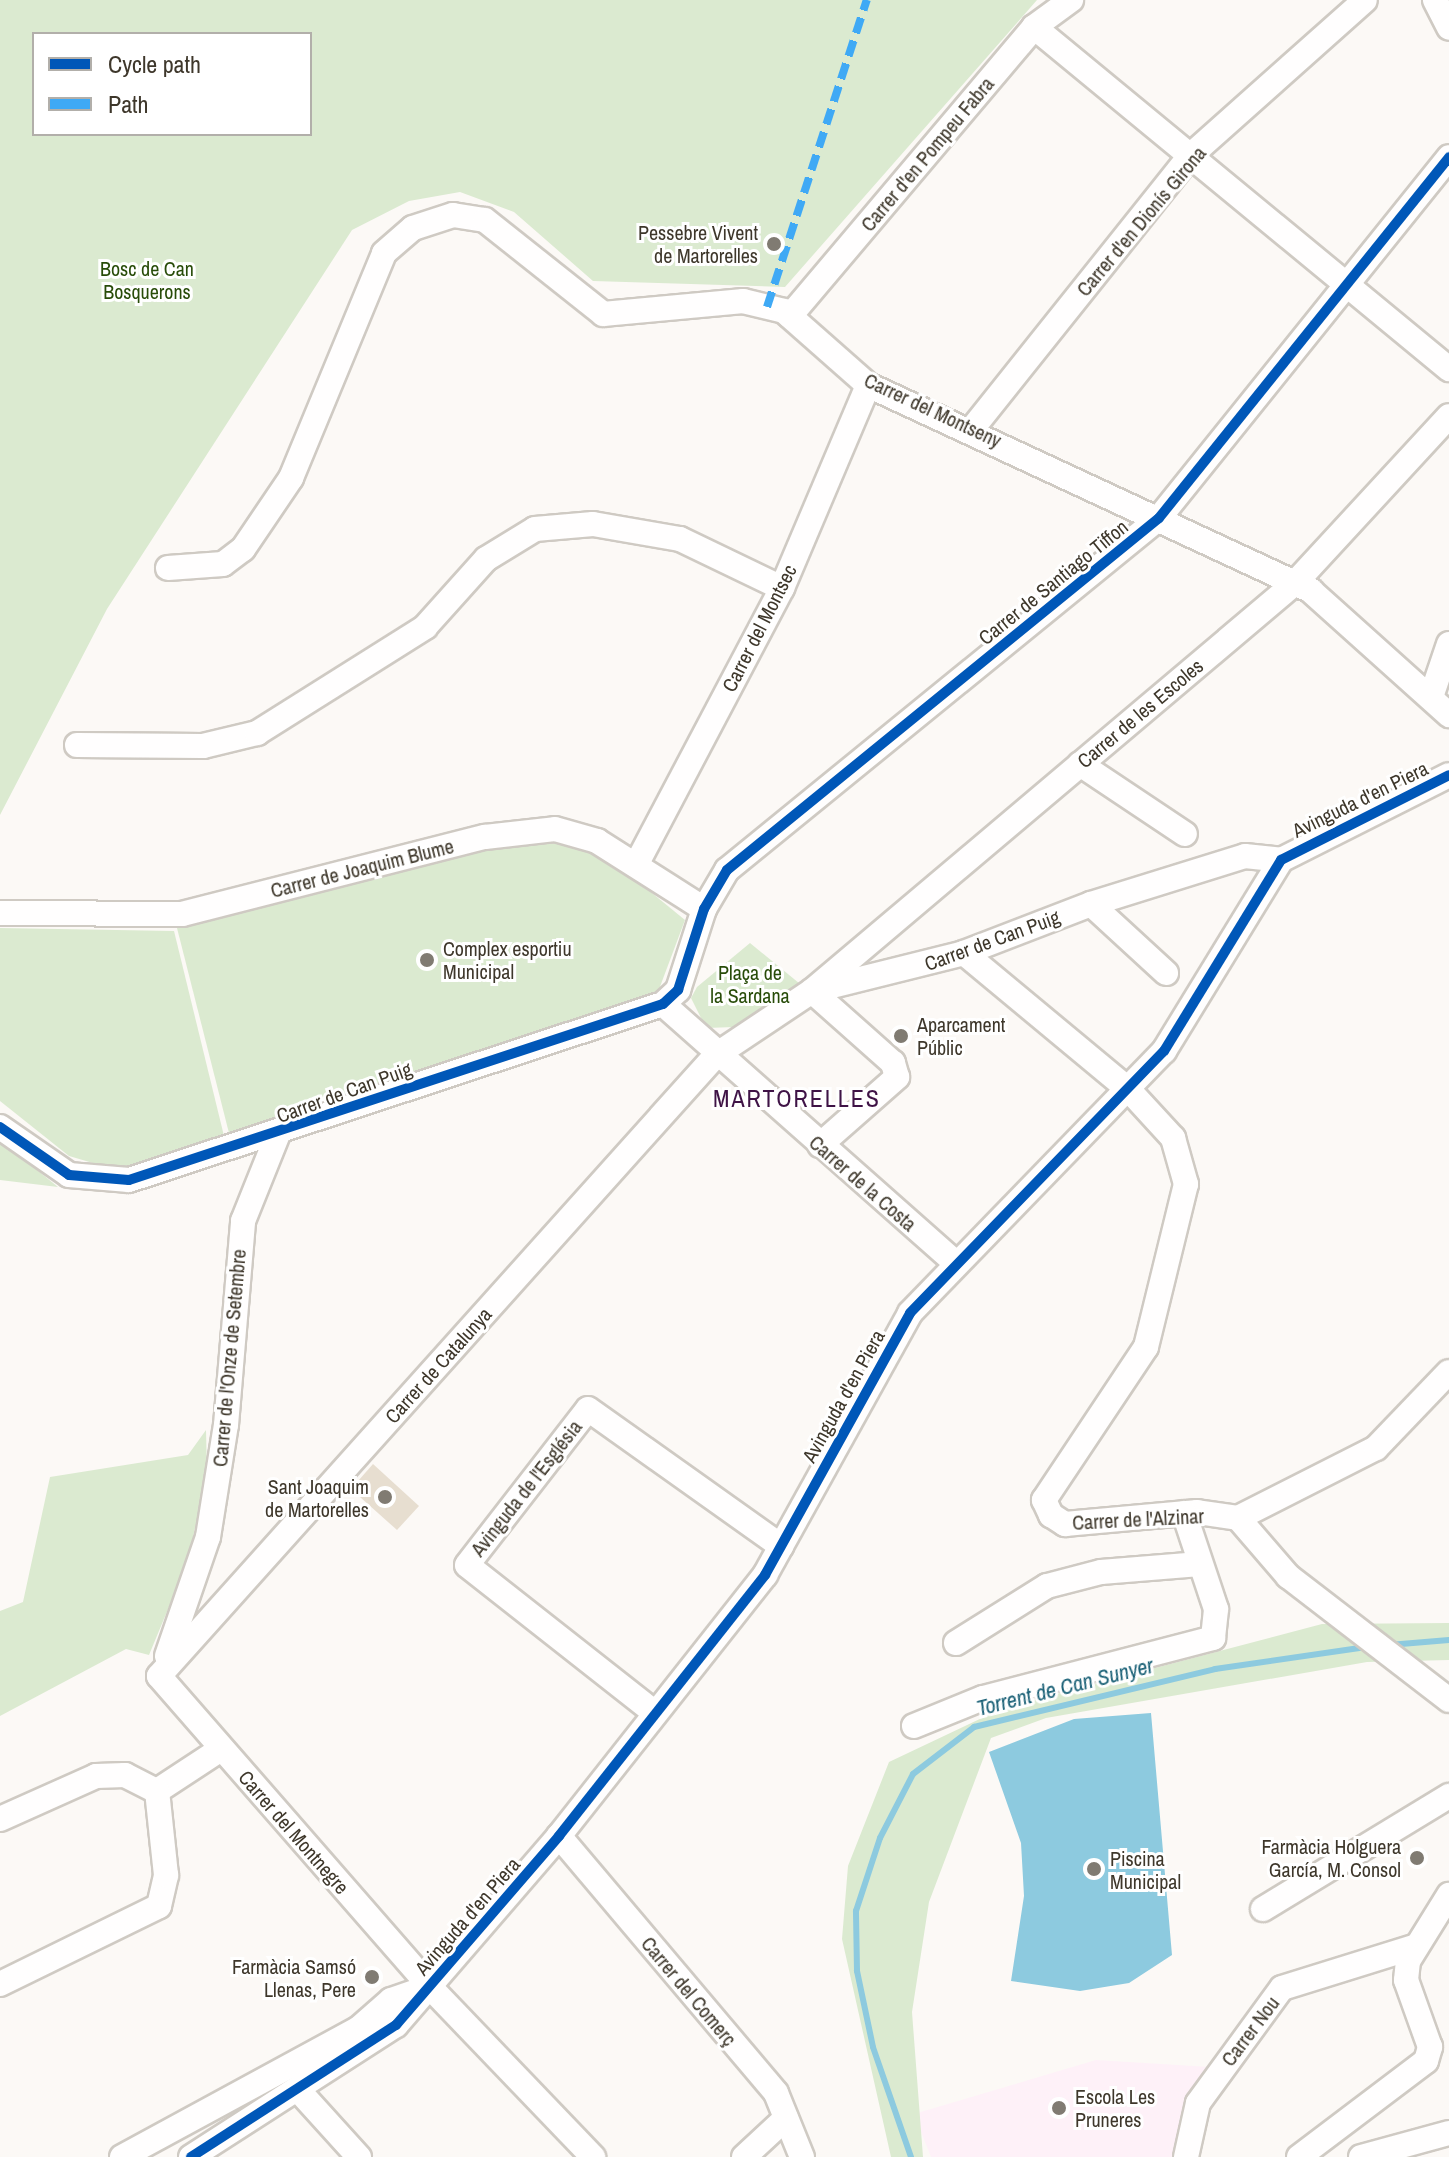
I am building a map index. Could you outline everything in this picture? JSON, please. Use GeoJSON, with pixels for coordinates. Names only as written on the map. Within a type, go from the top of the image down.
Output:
{"type":"FeatureCollection","features":[{"type":"Feature","properties":{"kind":"street","name":"Carrer d'en Pompeu Fabra"},"geometry":{"type":"LineString","coordinates":[[790,316],[1034,27],[1071,0]]}},
{"type":"Feature","properties":{"kind":"street","name":"Carrer d'en Dionís Girona"},"geometry":{"type":"LineString","coordinates":[[972,429],[1190,156],[1365,0]]}},
{"type":"Feature","properties":{"kind":"street"},"geometry":{"type":"LineString","coordinates":[[1435,0],[1449,28]]}},
{"type":"Feature","properties":{"kind":"street"},"geometry":{"type":"LineString","coordinates":[[1034,27],[1449,369]]}},
{"type":"Feature","properties":{"kind":"street","name":"Carrer de Santiago Tiffon"},"geometry":{"type":"LineString","coordinates":[[663,1004],[678,990],[704,909],[727,870],[1159,518],[1449,157]]}},
{"type":"Feature","properties":{"kind":"street","name":"Carrer del Montseny"},"geometry":{"type":"LineString","coordinates":[[168,568],[223,564],[243,549],[291,478],[384,253],[413,228],[453,215],[485,220],[603,314],[743,301],[790,316],[868,385],[972,429],[1295,583],[1449,715]]}},
{"type":"Feature","properties":{"kind":"street","name":"Carrer del Montsec"},"geometry":{"type":"LineString","coordinates":[[636,865],[782,588],[868,385]]}},
{"type":"Feature","properties":{"kind":"street","name":"Carrer de les Escoles"},"geometry":{"type":"LineString","coordinates":[[812,991],[1295,583],[1449,416]]}},
{"type":"Feature","properties":{"kind":"street"},"geometry":{"type":"LineString","coordinates":[[77,745],[203,746],[257,733],[425,627],[486,559],[535,529],[593,524],[680,539],[782,588]]}},
{"type":"Feature","properties":{"kind":"street"},"geometry":{"type":"LineString","coordinates":[[1431,697],[1449,644]]}},
{"type":"Feature","properties":{"kind":"street"},"geometry":{"type":"LineString","coordinates":[[1080,764],[1185,834]]}},
{"type":"Feature","properties":{"kind":"street","name":"Avinguda d'en Piera"},"geometry":{"type":"LineString","coordinates":[[191,2157],[304,2089],[396,2025],[559,1836],[781,1546],[910,1313],[1128,1089],[1210,986],[1281,860],[1449,775]]}},
{"type":"Feature","properties":{"kind":"street","name":"Carrer de Joaquim Blume"},"geometry":{"type":"LineString","coordinates":[[0,913],[182,914],[485,837],[555,829],[597,841],[704,909]]}},
{"type":"Feature","properties":{"kind":"street","name":"Carrer de Can Puig"},"geometry":{"type":"LineString","coordinates":[[716,1055],[812,991],[964,953],[1091,904],[1245,856],[1281,860]]}},
{"type":"Feature","properties":{"kind":"street"},"geometry":{"type":"LineString","coordinates":[[1091,904],[1166,973]]}},
{"type":"Feature","properties":{"kind":"street"},"geometry":{"type":"LineString","coordinates":[[964,953],[1128,1089]]}},
{"type":"Feature","properties":{"kind":"street"},"geometry":{"type":"LineString","coordinates":[[812,991],[893,1063],[897,1077],[820,1145]]}},
{"type":"Feature","properties":{"kind":"street","name":"Carrer de Can Puig"},"geometry":{"type":"LineString","coordinates":[[0,1127],[48,1165],[95,1180],[170,1172],[663,1004]]}},
{"type":"Feature","properties":{"kind":"street","name":"Carrer de la Costa"},"geometry":{"type":"LineString","coordinates":[[663,1004],[716,1055],[957,1264]]}},
{"type":"Feature","properties":{"kind":"street","name":"Carrer de Catalunya"},"geometry":{"type":"LineString","coordinates":[[159,1676],[716,1055]]}},
{"type":"Feature","properties":{"kind":"street","name":"Carrer de l'Alzinar"},"geometry":{"type":"LineString","coordinates":[[1128,1089],[1173,1138],[1186,1184],[1146,1347],[1044,1500],[1065,1524],[1184,1513],[1238,1518]]}},
{"type":"Feature","properties":{"kind":"street","name":"Carrer de l'Onze de Setembre"},"geometry":{"type":"LineString","coordinates":[[159,1676],[208,1537],[226,1425],[243,1221],[278,1134]]}},
{"type":"Feature","properties":{"kind":"street"},"geometry":{"type":"LineString","coordinates":[[1449,1372],[1376,1448],[1238,1518],[1288,1576],[1449,1700]]}},
{"type":"Feature","properties":{"kind":"street","name":"Avinguda de l'Església"},"geometry":{"type":"LineString","coordinates":[[655,1713],[467,1565],[588,1409],[781,1546]]}},
{"type":"Feature","properties":{"kind":"street"},"geometry":{"type":"LineString","coordinates":[[914,1726],[983,1698],[1213,1638],[1216,1609],[1184,1513]]}},
{"type":"Feature","properties":{"kind":"street"},"geometry":{"type":"LineString","coordinates":[[956,1643],[1047,1586],[1101,1572],[1200,1564]]}},
{"type":"Feature","properties":{"kind":"street","name":"Carrer del Montnegre"},"geometry":{"type":"LineString","coordinates":[[159,1676],[430,1987],[593,2157]]}},
{"type":"Feature","properties":{"kind":"street"},"geometry":{"type":"LineString","coordinates":[[157,1791],[221,1749]]}},
{"type":"Feature","properties":{"kind":"street"},"geometry":{"type":"LineString","coordinates":[[0,1819],[96,1776],[125,1775],[157,1791]]}},
{"type":"Feature","properties":{"kind":"street"},"geometry":{"type":"LineString","coordinates":[[0,1984],[159,1906],[166,1875],[157,1791]]}},
{"type":"Feature","properties":{"kind":"street"},"geometry":{"type":"LineString","coordinates":[[1263,1909],[1449,1796]]}},
{"type":"Feature","properties":{"kind":"street","name":"Carrer del Comerç"},"geometry":{"type":"LineString","coordinates":[[559,1836],[776,2093],[802,2157]]}},
{"type":"Feature","properties":{"kind":"street"},"geometry":{"type":"LineString","coordinates":[[1299,2157],[1426,2061],[1430,2047],[1406,1980],[1414,1947],[1449,1895]]}},
{"type":"Feature","properties":{"kind":"street","name":"Carrer Nou"},"geometry":{"type":"LineString","coordinates":[[1186,2157],[1198,2103],[1282,1988],[1414,1947]]}},
{"type":"Feature","properties":{"kind":"street","name":"Avinguda d'en Piera"},"geometry":{"type":"LineString","coordinates":[[122,2157],[322,2050],[391,2000],[430,1987]]}},
{"type":"Feature","properties":{"kind":"street"},"geometry":{"type":"LineString","coordinates":[[322,2050],[304,2089],[359,2157]]}},
{"type":"Feature","properties":{"kind":"street"},"geometry":{"type":"LineString","coordinates":[[744,2157],[786,2118]]}},
{"type":"Feature","properties":{"kind":"street"},"geometry":{"type":"LineString","coordinates":[[1361,2157],[1449,2133]]}},
{"type":"Feature","properties":{"kind":"shaded area","name":"Escola Les Pruneres"},"geometry":{"type":"Polygon","coordinates":[[[1096,2060],[1210,2067],[1177,2157],[931,2157],[914,2114],[1096,2060]]]}},
{"type":"Feature","properties":{"kind":"green space","name":"Bosc de Can Bosquerons"},"geometry":{"type":"Polygon","coordinates":[[[0,0],[1037,0],[785,287],[593,281],[514,212],[460,192],[409,201],[352,230],[107,609],[0,815],[0,0]]]}},
{"type":"Feature","properties":{"kind":"green space","name":"Complex esportiu Municipal"},"geometry":{"type":"Polygon","coordinates":[[[506,842],[575,844],[614,862],[685,920],[658,992],[230,1137],[177,928],[506,842]]]}},
{"type":"Feature","properties":{"kind":"green space"},"geometry":{"type":"Polygon","coordinates":[[[0,928],[174,931],[224,1136],[127,1173],[69,1156],[0,1101],[0,928]]]}},
{"type":"Feature","properties":{"kind":"green space","name":"Plaça de la Sardana"},"geometry":{"type":"Polygon","coordinates":[[[750,943],[805,988],[735,1027],[706,1028],[691,998],[697,987],[750,943]]]}},
{"type":"Feature","properties":{"kind":"green space"},"geometry":{"type":"Polygon","coordinates":[[[0,1140],[58,1187],[0,1180],[0,1140]]]}},
{"type":"Feature","properties":{"kind":"green space"},"geometry":{"type":"Polygon","coordinates":[[[206,1430],[207,1472],[188,1561],[149,1655],[126,1649],[0,1716],[0,1611],[23,1602],[50,1477],[188,1455],[206,1430]]]}},
{"type":"Feature","properties":{"kind":"green space"},"geometry":{"type":"Polygon","coordinates":[[[1449,1623],[1449,1660],[1367,1662],[1046,1718],[991,1738],[929,1902],[912,2012],[923,2157],[891,2157],[842,1939],[848,1866],[889,1762],[1003,1708],[1322,1624],[1449,1623]]]}},
{"type":"Feature","properties":{"kind":"water","name":"Piscina Municipal"},"geometry":{"type":"Polygon","coordinates":[[[1151,1713],[1172,1955],[1129,1983],[1080,1991],[1011,1981],[1024,1896],[1021,1843],[989,1752],[1074,1719],[1151,1713]]]}},
{"type":"Feature","properties":{"kind":"building","name":"Sant Joaquim de Martorelles"},"geometry":{"type":"Polygon","coordinates":[[[373,1464],[419,1506],[397,1530],[351,1489],[373,1464]]]}},
{"type":"Feature","properties":{"kind":"waterway","name":"Torrent de Can Sunyer"},"geometry":{"type":"LineString","coordinates":[[1389,1645],[1449,1640]]}},
{"type":"Feature","properties":{"kind":"waterway","name":"Torrent de Can Sunyer"},"geometry":{"type":"LineString","coordinates":[[911,2157],[873,2047],[857,1971],[856,1911],[880,1838],[913,1774],[974,1727],[1215,1669],[1366,1647]]}},
{"type":"Feature","properties":{"kind":"marked path"},"geometry":{"type":"LineString","coordinates":[[767,307],[867,0]]}},
{"type":"Feature","properties":{"kind":"cycle path"},"geometry":{"type":"LineString","coordinates":[[0,1127],[69,1175],[129,1180],[663,1004],[678,990],[704,909],[727,870],[1159,518],[1449,157]]}},
{"type":"Feature","properties":{"kind":"cycle path"},"geometry":{"type":"LineString","coordinates":[[191,2157],[396,2025],[559,1836],[765,1575],[910,1313],[1164,1051],[1281,860],[1449,775]]}},
{"type":"Feature","properties":{"kind":"place","name":"Pessebre Vivent de Martorelles"},"geometry":{"type":"Point","coordinates":[774,244]}},
{"type":"Feature","properties":{"kind":"place","name":"Complex esportiu Municipal"},"geometry":{"type":"Point","coordinates":[427,960]}},
{"type":"Feature","properties":{"kind":"place","name":"Aparcament Públic"},"geometry":{"type":"Point","coordinates":[901,1036]}},
{"type":"Feature","properties":{"kind":"place","name":"Sant Joaquim de Martorelles"},"geometry":{"type":"Point","coordinates":[385,1497]}},
{"type":"Feature","properties":{"kind":"place","name":"Farmàcia Holguera García, M. Consol"},"geometry":{"type":"Point","coordinates":[1417,1858]}},
{"type":"Feature","properties":{"kind":"place","name":"Piscina Municipal"},"geometry":{"type":"Point","coordinates":[1094,1869]}},
{"type":"Feature","properties":{"kind":"place","name":"Farmàcia Samsó Llenas, Pere"},"geometry":{"type":"Point","coordinates":[372,1977]}},
{"type":"Feature","properties":{"kind":"place","name":"Escola Les Pruneres"},"geometry":{"type":"Point","coordinates":[1059,2108]}},
{"type":"Feature","properties":{"kind":"district","name":"MARTORELLES"},"geometry":{"type":"Point","coordinates":[797,1099]}}]}
